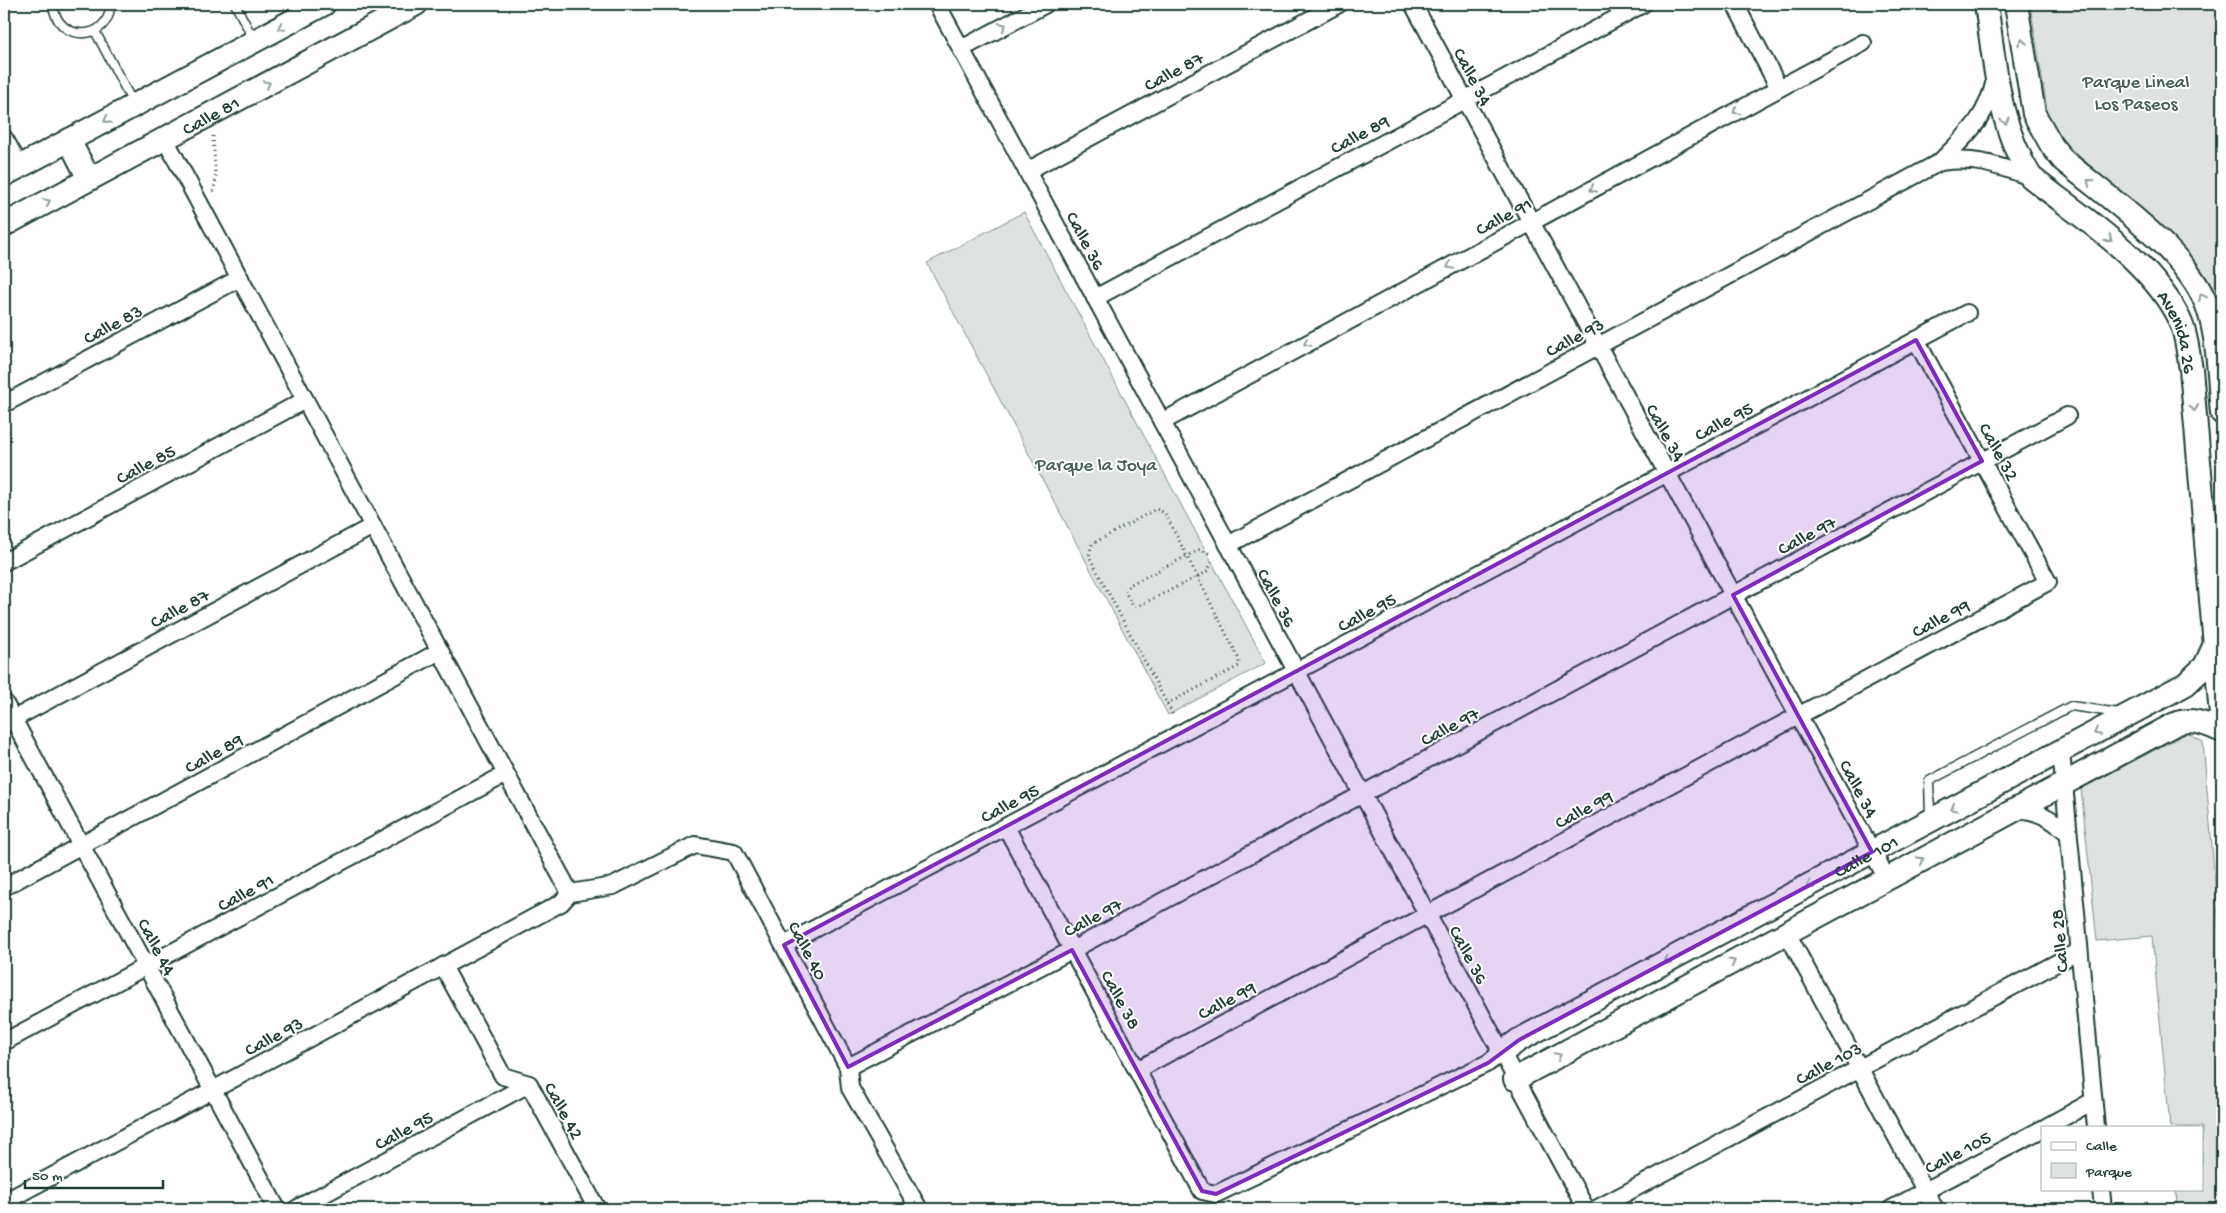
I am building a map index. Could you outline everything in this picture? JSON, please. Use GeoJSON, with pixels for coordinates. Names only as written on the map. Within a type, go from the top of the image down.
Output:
{"type":"FeatureCollection","features":[{"type":"Feature","properties":{"kind":"street"},"geometry":{"type":"LineString","coordinates":[[4,138],[12,171],[324,4]]}},
{"type":"Feature","properties":{"kind":"street","name":"Calle 81"},"geometry":{"type":"LineString","coordinates":[[4,225],[416,4]]}},
{"type":"Feature","properties":{"kind":"street","name":"Calle 36"},"geometry":{"type":"LineString","coordinates":[[937,4],[1586,1209]]}},
{"type":"Feature","properties":{"kind":"street"},"geometry":{"type":"LineString","coordinates":[[961,49],[1046,4]]}},
{"type":"Feature","properties":{"kind":"street","name":"Calle 87"},"geometry":{"type":"LineString","coordinates":[[1027,172],[1339,4]]}},
{"type":"Feature","properties":{"kind":"street","name":"Calle 34"},"geometry":{"type":"LineString","coordinates":[[1413,4],[1887,879]]}},
{"type":"Feature","properties":{"kind":"street","name":"Calle 89"},"geometry":{"type":"LineString","coordinates":[[1095,298],[1643,4]]}},
{"type":"Feature","properties":{"kind":"street"},"geometry":{"type":"LineString","coordinates":[[1735,4],[1779,88]]}},
{"type":"Feature","properties":{"kind":"street","name":"Avenida 26"},"geometry":{"type":"LineString","coordinates":[[1986,4],[2005,122],[2020,160],[2031,177],[2129,255],[2166,295],[2182,326],[2190,369],[2222,728]]}},
{"type":"Feature","properties":{"kind":"street","name":"Avenida 26"},"geometry":{"type":"LineString","coordinates":[[2016,4],[2034,114],[2052,146],[2063,160],[2152,235],[2178,260],[2197,285],[2210,314],[2222,413]]}},
{"type":"Feature","properties":{"kind":"street","name":"Calle 91"},"geometry":{"type":"LineString","coordinates":[[1162,422],[1863,43]]}},
{"type":"Feature","properties":{"kind":"street","name":"Calle 93"},"geometry":{"type":"LineString","coordinates":[[1228,545],[1940,162],[1982,117],[1990,103],[1996,74]]}},
{"type":"Feature","properties":{"kind":"street"},"geometry":{"type":"LineString","coordinates":[[165,139],[506,774],[565,898]]}},
{"type":"Feature","properties":{"kind":"street"},"geometry":{"type":"LineString","coordinates":[[69,140],[89,179]]}},
{"type":"Feature","properties":{"kind":"street","name":"Calle 93"},"geometry":{"type":"LineString","coordinates":[[1940,162],[1965,159],[1987,163],[2031,177]]}},
{"type":"Feature","properties":{"kind":"street","name":"Calle 83"},"geometry":{"type":"LineString","coordinates":[[4,404],[240,278]]}},
{"type":"Feature","properties":{"kind":"street","name":"Calle 95"},"geometry":{"type":"LineString","coordinates":[[784,945],[1967,313]]}},
{"type":"Feature","properties":{"kind":"street","name":"Calle 32"},"geometry":{"type":"LineString","coordinates":[[1916,340],[2048,582]]}},
{"type":"Feature","properties":{"kind":"street","name":"Calle 85"},"geometry":{"type":"LineString","coordinates":[[4,562],[305,400]]}},
{"type":"Feature","properties":{"kind":"street","name":"Calle 97"},"geometry":{"type":"LineString","coordinates":[[848,1067],[1072,950],[2067,416]]}},
{"type":"Feature","properties":{"kind":"street","name":"Calle 87"},"geometry":{"type":"LineString","coordinates":[[8,721],[373,526]]}},
{"type":"Feature","properties":{"kind":"street","name":"Calle 99"},"geometry":{"type":"LineString","coordinates":[[1137,1070],[2048,582]]}},
{"type":"Feature","properties":{"kind":"street","name":"Calle 101"},"geometry":{"type":"LineString","coordinates":[[1502,1054],[1518,1040],[2186,684],[2205,666],[2215,644]]}},
{"type":"Feature","properties":{"kind":"street","name":"Calle 89"},"geometry":{"type":"LineString","coordinates":[[4,887],[440,651]]}},
{"type":"Feature","properties":{"kind":"street","name":"Calle 44"},"geometry":{"type":"LineString","coordinates":[[4,702],[8,721],[81,846],[277,1209]]}},
{"type":"Feature","properties":{"kind":"street","name":"Calle 101"},"geometry":{"type":"LineString","coordinates":[[1515,1079],[2013,810],[2182,721],[2199,721],[2222,732]]}},
{"type":"Feature","properties":{"kind":"street","name":"Calle 28"},"geometry":{"type":"LineString","coordinates":[[2061,751],[2096,1126]]}},
{"type":"Feature","properties":{"kind":"street","name":"Calle 91"},"geometry":{"type":"LineString","coordinates":[[4,1042],[506,774]]}},
{"type":"Feature","properties":{"kind":"street"},"geometry":{"type":"LineString","coordinates":[[2013,810],[2025,809],[2039,813],[2052,820],[2068,833]]}},
{"type":"Feature","properties":{"kind":"street","name":"Calle 38"},"geometry":{"type":"LineString","coordinates":[[1006,827],[1202,1191],[1216,1194],[1488,1063],[1502,1054]]}},
{"type":"Feature","properties":{"kind":"street","name":"Calle 93"},"geometry":{"type":"LineString","coordinates":[[4,1202],[443,966],[565,898],[613,886],[695,844],[734,852]]}},
{"type":"Feature","properties":{"kind":"street","name":"Calle 40"},"geometry":{"type":"LineString","coordinates":[[734,852],[848,1067],[850,1088],[919,1209]]}},
{"type":"Feature","properties":{"kind":"street"},"geometry":{"type":"LineString","coordinates":[[1787,932],[1935,1209]]}},
{"type":"Feature","properties":{"kind":"street","name":"Calle 103"},"geometry":{"type":"LineString","coordinates":[[1596,1209],[2079,951]]}},
{"type":"Feature","properties":{"kind":"street","name":"Calle 42"},"geometry":{"type":"LineString","coordinates":[[443,966],[503,1076],[529,1084],[593,1208]]}},
{"type":"Feature","properties":{"kind":"street","name":"Calle 95"},"geometry":{"type":"LineString","coordinates":[[296,1209],[529,1084]]}},
{"type":"Feature","properties":{"kind":"street"},"geometry":{"type":"LineString","coordinates":[[2048,1126],[2093,1102]]}},
{"type":"Feature","properties":{"kind":"street","name":"Calle 105"},"geometry":{"type":"LineString","coordinates":[[1891,1209],[2041,1130]]}},
{"type":"Feature","properties":{"kind":"street"},"geometry":{"type":"LineString","coordinates":[[2102,1190],[2103,1209]]}},
{"type":"Feature","properties":{"kind":"lane"},"geometry":{"type":"LineString","coordinates":[[53,4],[55,14],[66,30],[85,33],[95,31],[108,18],[110,4]]}},
{"type":"Feature","properties":{"kind":"lane"},"geometry":{"type":"LineString","coordinates":[[236,4],[255,41]]}},
{"type":"Feature","properties":{"kind":"lane"},"geometry":{"type":"LineString","coordinates":[[95,31],[134,105]]}},
{"type":"Feature","properties":{"kind":"lane"},"geometry":{"type":"LineString","coordinates":[[1930,820],[1929,782],[1937,777],[2071,706],[2130,714]]}},
{"type":"Feature","properties":{"kind":"path"},"geometry":{"type":"LineString","coordinates":[[208,198],[216,180],[212,134]]}},
{"type":"Feature","properties":{"kind":"path"},"geometry":{"type":"LineString","coordinates":[[1167,704],[1239,666],[1239,659],[1165,513],[1156,509],[1092,544],[1090,556],[1167,704],[1173,715]]}},
{"type":"Feature","properties":{"kind":"path"},"geometry":{"type":"LineString","coordinates":[[1209,552],[1199,550],[1187,555],[1129,585],[1125,592],[1133,606],[1138,606],[1198,577],[1210,569],[1213,560]]}},
{"type":"Feature","properties":{"kind":"highlighted area"},"geometry":{"type":"Polygon","coordinates":[[[1916,340],[1982,461],[1733,595],[1872,852],[1519,1040],[1488,1063],[1216,1194],[1202,1191],[1072,950],[848,1067],[784,945],[1916,340]]]}},
{"type":"Feature","properties":{"kind":"green space","name":"Parque Lineal Los Paseos"},"geometry":{"type":"Polygon","coordinates":[[[2030,4],[2222,4],[2222,313],[2206,281],[2188,253],[2059,138],[2048,115],[2030,4]]]}},
{"type":"Feature","properties":{"kind":"green space","name":"Parque la Joya"},"geometry":{"type":"Polygon","coordinates":[[[1024,212],[1266,663],[1168,715],[927,263],[1024,212]]]}},
{"type":"Feature","properties":{"kind":"green space"},"geometry":{"type":"Polygon","coordinates":[[[2187,733],[2203,742],[2222,964],[2222,1209],[2177,1209],[2176,1190],[2204,1190],[2204,1126],[2170,1126],[2152,936],[2097,941],[2081,789],[2187,733]]]}}]}
